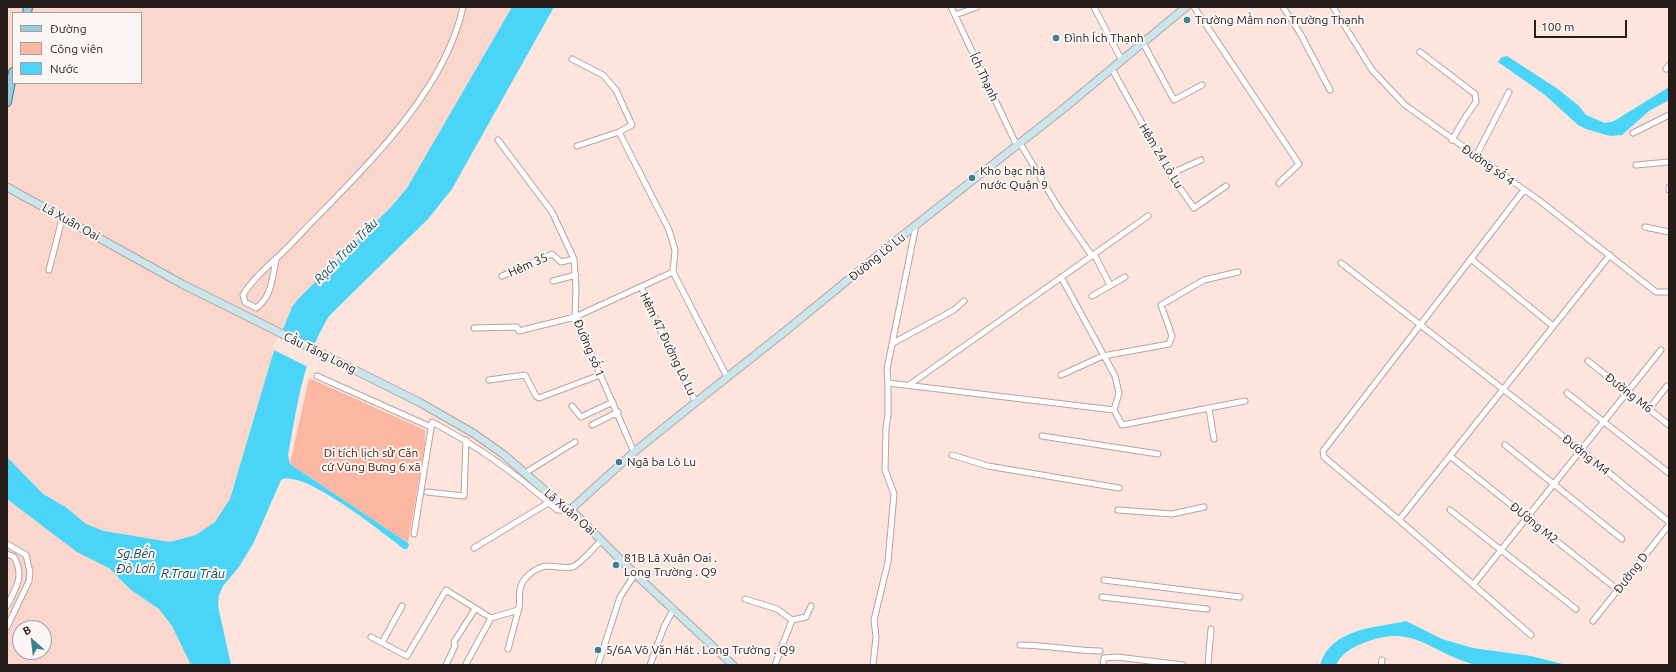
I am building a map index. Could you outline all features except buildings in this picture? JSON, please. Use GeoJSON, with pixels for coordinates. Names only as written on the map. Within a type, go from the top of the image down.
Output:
{"type":"FeatureCollection","features":[{"type":"Feature","properties":{"kind":"main road","name":"Đường Lò Lu"},"geometry":{"type":"LineString","coordinates":[[570,510],[634,452],[916,224],[1018,145],[1186,7]]}},
{"type":"Feature","properties":{"kind":"main road"},"geometry":{"type":"LineString","coordinates":[[7,102],[12,81]]}},
{"type":"Feature","properties":{"kind":"main road","name":"Lã Xuân Oai"},"geometry":{"type":"LineString","coordinates":[[7,187],[134,256]]}},
{"type":"Feature","properties":{"kind":"main road","name":"Cầu Tăng Long"},"geometry":{"type":"LineString","coordinates":[[134,256],[207,296],[437,411],[473,433],[503,454]]}},
{"type":"Feature","properties":{"kind":"main road","name":"Lã Xuân Oai"},"geometry":{"type":"LineString","coordinates":[[503,454],[562,506],[570,510],[602,540],[634,574],[733,665]]}},
{"type":"Feature","properties":{"kind":"street"},"geometry":{"type":"LineString","coordinates":[[276,260],[271,285],[264,302],[256,308],[245,302],[243,295],[248,287],[276,260],[403,124],[429,88],[458,30],[463,7]]}},
{"type":"Feature","properties":{"kind":"street","name":"Ích Thạnh"},"geometry":{"type":"LineString","coordinates":[[951,7],[1018,145],[1058,207],[1093,255],[1110,285]]}},
{"type":"Feature","properties":{"kind":"street"},"geometry":{"type":"LineString","coordinates":[[955,15],[977,7]]}},
{"type":"Feature","properties":{"kind":"street"},"geometry":{"type":"LineString","coordinates":[[1094,7],[1122,61]]}},
{"type":"Feature","properties":{"kind":"street"},"geometry":{"type":"LineString","coordinates":[[1194,7],[1299,164],[1279,183]]}},
{"type":"Feature","properties":{"kind":"street"},"geometry":{"type":"LineString","coordinates":[[1283,7],[1300,33],[1330,90]]}},
{"type":"Feature","properties":{"kind":"street","name":"Đường số 4"},"geometry":{"type":"LineString","coordinates":[[1333,7],[1372,70],[1405,105],[1524,190],[1656,292],[1669,292]]}},
{"type":"Feature","properties":{"kind":"street"},"geometry":{"type":"LineString","coordinates":[[1143,43],[1174,100],[1202,85]]}},
{"type":"Feature","properties":{"kind":"street"},"geometry":{"type":"LineString","coordinates":[[1420,52],[1474,94],[1476,102],[1452,140]]}},
{"type":"Feature","properties":{"kind":"street"},"geometry":{"type":"LineString","coordinates":[[572,59],[603,75],[616,90],[632,125],[619,132],[577,146]]}},
{"type":"Feature","properties":{"kind":"street","name":"Hẻm 24 Lò Lu"},"geometry":{"type":"LineString","coordinates":[[1112,69],[1170,174],[1194,208],[1226,186]]}},
{"type":"Feature","properties":{"kind":"street"},"geometry":{"type":"LineString","coordinates":[[1476,156],[1509,92]]}},
{"type":"Feature","properties":{"kind":"street"},"geometry":{"type":"LineString","coordinates":[[1633,133],[1669,116]]}},
{"type":"Feature","properties":{"kind":"street"},"geometry":{"type":"LineString","coordinates":[[619,132],[669,230],[675,250],[673,272],[727,377]]}},
{"type":"Feature","properties":{"kind":"street","name":"Đường số 1"},"geometry":{"type":"LineString","coordinates":[[498,140],[552,212],[574,260],[576,275],[575,317],[612,402],[618,412],[634,452]]}},
{"type":"Feature","properties":{"kind":"street"},"geometry":{"type":"LineString","coordinates":[[1170,174],[1201,160]]}},
{"type":"Feature","properties":{"kind":"street"},"geometry":{"type":"LineString","coordinates":[[1636,165],[1669,162]]}},
{"type":"Feature","properties":{"kind":"street"},"geometry":{"type":"LineString","coordinates":[[1524,190],[1323,451],[1324,457],[1531,635]]}},
{"type":"Feature","properties":{"kind":"street"},"geometry":{"type":"LineString","coordinates":[[909,385],[1148,216]]}},
{"type":"Feature","properties":{"kind":"street"},"geometry":{"type":"LineString","coordinates":[[49,270],[61,223]]}},
{"type":"Feature","properties":{"kind":"street"},"geometry":{"type":"LineString","coordinates":[[873,665],[876,637],[874,620],[888,562],[894,505],[894,494],[884,470],[888,416],[887,369],[916,224]]}},
{"type":"Feature","properties":{"kind":"street"},"geometry":{"type":"LineString","coordinates":[[1645,227],[1669,232]]}},
{"type":"Feature","properties":{"kind":"street","name":"Hẻm 35"},"geometry":{"type":"LineString","coordinates":[[502,276],[552,254],[561,262],[574,260]]}},
{"type":"Feature","properties":{"kind":"street"},"geometry":{"type":"LineString","coordinates":[[1399,520],[1610,255]]}},
{"type":"Feature","properties":{"kind":"street"},"geometry":{"type":"LineString","coordinates":[[1471,260],[1553,326]]}},
{"type":"Feature","properties":{"kind":"street","name":"Đường M4"},"geometry":{"type":"LineString","coordinates":[[1341,263],[1581,450],[1669,522]]}},
{"type":"Feature","properties":{"kind":"street"},"geometry":{"type":"LineString","coordinates":[[474,328],[517,327],[519,331],[575,317],[673,272]]}},
{"type":"Feature","properties":{"kind":"street"},"geometry":{"type":"LineString","coordinates":[[1061,375],[1103,356],[1169,344],[1172,336],[1161,305],[1204,280],[1238,272]]}},
{"type":"Feature","properties":{"kind":"street"},"geometry":{"type":"LineString","coordinates":[[553,281],[576,275]]}},
{"type":"Feature","properties":{"kind":"street"},"geometry":{"type":"LineString","coordinates":[[1061,277],[1076,302],[1114,376],[1119,393],[1114,410],[1122,425],[1209,410],[1245,401]]}},
{"type":"Feature","properties":{"kind":"street"},"geometry":{"type":"LineString","coordinates":[[1092,296],[1125,277]]}},
{"type":"Feature","properties":{"kind":"street","name":"Hẻm 47 Đường Lò Lu"},"geometry":{"type":"LineString","coordinates":[[641,287],[679,371],[696,402]]}},
{"type":"Feature","properties":{"kind":"street"},"geometry":{"type":"LineString","coordinates":[[893,343],[954,310],[964,301]]}},
{"type":"Feature","properties":{"kind":"street"},"geometry":{"type":"LineString","coordinates":[[1473,585],[1661,350]]}},
{"type":"Feature","properties":{"kind":"street","name":"Đường M6"},"geometry":{"type":"LineString","coordinates":[[1588,361],[1669,425]]}},
{"type":"Feature","properties":{"kind":"street"},"geometry":{"type":"LineString","coordinates":[[489,380],[525,375],[536,396],[539,398],[600,375]]}},
{"type":"Feature","properties":{"kind":"street"},"geometry":{"type":"LineString","coordinates":[[317,376],[432,424],[466,440],[511,471],[557,510],[570,510]]}},
{"type":"Feature","properties":{"kind":"street"},"geometry":{"type":"LineString","coordinates":[[888,383],[1114,410]]}},
{"type":"Feature","properties":{"kind":"street"},"geometry":{"type":"LineString","coordinates":[[1649,409],[1667,386]]}},
{"type":"Feature","properties":{"kind":"street"},"geometry":{"type":"LineString","coordinates":[[1567,393],[1669,472]]}},
{"type":"Feature","properties":{"kind":"street"},"geometry":{"type":"LineString","coordinates":[[572,406],[581,418],[612,402]]}},
{"type":"Feature","properties":{"kind":"street"},"geometry":{"type":"LineString","coordinates":[[1209,410],[1214,439]]}},
{"type":"Feature","properties":{"kind":"street"},"geometry":{"type":"LineString","coordinates":[[592,425],[618,412]]}},
{"type":"Feature","properties":{"kind":"street"},"geometry":{"type":"LineString","coordinates":[[414,534],[432,424]]}},
{"type":"Feature","properties":{"kind":"street"},"geometry":{"type":"LineString","coordinates":[[1042,436],[1158,454]]}},
{"type":"Feature","properties":{"kind":"street"},"geometry":{"type":"LineString","coordinates":[[427,492],[464,496],[466,440]]}},
{"type":"Feature","properties":{"kind":"street"},"geometry":{"type":"LineString","coordinates":[[526,473],[575,442]]}},
{"type":"Feature","properties":{"kind":"street"},"geometry":{"type":"LineString","coordinates":[[1505,444],[1622,539]]}},
{"type":"Feature","properties":{"kind":"street"},"geometry":{"type":"LineString","coordinates":[[952,455],[988,466],[1119,488]]}},
{"type":"Feature","properties":{"kind":"street","name":"ĐƯờng M2"},"geometry":{"type":"LineString","coordinates":[[1450,456],[1618,590]]}},
{"type":"Feature","properties":{"kind":"street"},"geometry":{"type":"LineString","coordinates":[[474,548],[548,503]]}},
{"type":"Feature","properties":{"kind":"street"},"geometry":{"type":"LineString","coordinates":[[1118,510],[1172,514],[1204,507]]}},
{"type":"Feature","properties":{"kind":"street"},"geometry":{"type":"LineString","coordinates":[[1450,510],[1576,609]]}},
{"type":"Feature","properties":{"kind":"street","name":"Đường D"},"geometry":{"type":"LineString","coordinates":[[1593,621],[1669,525]]}},
{"type":"Feature","properties":{"kind":"street"},"geometry":{"type":"LineString","coordinates":[[508,649],[519,608],[520,589],[522,582],[528,575],[539,568],[546,566],[572,567],[602,540]]}},
{"type":"Feature","properties":{"kind":"street"},"geometry":{"type":"LineString","coordinates":[[7,544],[26,555],[30,572],[29,581],[7,627]]}},
{"type":"Feature","properties":{"kind":"street"},"geometry":{"type":"LineString","coordinates":[[7,554],[14,557],[20,571],[20,579],[7,606]]}},
{"type":"Feature","properties":{"kind":"street"},"geometry":{"type":"LineString","coordinates":[[598,665],[620,597],[634,574]]}},
{"type":"Feature","properties":{"kind":"street"},"geometry":{"type":"LineString","coordinates":[[1104,580],[1240,597]]}},
{"type":"Feature","properties":{"kind":"street"},"geometry":{"type":"LineString","coordinates":[[371,637],[407,656],[446,590],[491,618]]}},
{"type":"Feature","properties":{"kind":"street"},"geometry":{"type":"LineString","coordinates":[[1102,597],[1208,609]]}},
{"type":"Feature","properties":{"kind":"street"},"geometry":{"type":"LineString","coordinates":[[745,599],[777,609],[792,620],[806,617],[811,606]]}},
{"type":"Feature","properties":{"kind":"street"},"geometry":{"type":"LineString","coordinates":[[382,643],[402,606]]}},
{"type":"Feature","properties":{"kind":"street"},"geometry":{"type":"LineString","coordinates":[[466,664],[491,618],[515,611],[519,608]]}},
{"type":"Feature","properties":{"kind":"street"},"geometry":{"type":"LineString","coordinates":[[446,665],[455,646],[454,642],[475,609]]}},
{"type":"Feature","properties":{"kind":"street"},"geometry":{"type":"LineString","coordinates":[[650,665],[664,626],[673,610]]}},
{"type":"Feature","properties":{"kind":"street"},"geometry":{"type":"LineString","coordinates":[[775,665],[792,620]]}},
{"type":"Feature","properties":{"kind":"street"},"geometry":{"type":"LineString","coordinates":[[1208,665],[1211,629]]}},
{"type":"Feature","properties":{"kind":"street"},"geometry":{"type":"LineString","coordinates":[[1020,645],[1100,651]]}},
{"type":"Feature","properties":{"kind":"street"},"geometry":{"type":"LineString","coordinates":[[1103,665],[1104,658],[1117,657],[1183,665]]}},
{"type":"Feature","properties":{"kind":"shaded area"},"geometry":{"type":"Polygon","coordinates":[[[7,7],[512,7],[407,188],[391,207],[299,298],[292,307],[272,357],[230,499],[172,626],[191,665],[7,665],[7,7]]]}},
{"type":"Feature","properties":{"kind":"green space","name":"Di tích lịch sử Căn cứ Vùng Bưng 6 xã"},"geometry":{"type":"Polygon","coordinates":[[[309,378],[425,430],[425,444],[408,543],[290,464],[309,378]]]}},
{"type":"Feature","properties":{"kind":"water","name":"R.Trau Trảu"},"geometry":{"type":"Polygon","coordinates":[[[512,7],[554,7],[452,189],[428,219],[329,316],[320,332],[307,366],[302,383],[288,455],[290,464],[409,545],[407,549],[404,549],[343,504],[307,484],[292,479],[281,480],[254,542],[239,567],[223,586],[219,595],[218,606],[231,665],[191,665],[172,626],[159,609],[131,590],[109,568],[77,552],[7,499],[7,457],[43,494],[67,508],[86,524],[104,531],[170,542],[196,535],[215,522],[230,499],[272,357],[292,307],[299,298],[391,207],[407,188],[512,7]]]}},
{"type":"Feature","properties":{"kind":"water"},"geometry":{"type":"Polygon","coordinates":[[[1507,56],[1558,89],[1579,106],[1586,115],[1605,123],[1614,121],[1669,87],[1669,100],[1649,111],[1622,135],[1610,136],[1578,125],[1545,95],[1498,62],[1502,57],[1507,56]]]}},
{"type":"Feature","properties":{"kind":"water"},"geometry":{"type":"Polygon","coordinates":[[[1406,621],[1442,639],[1473,648],[1531,656],[1567,665],[1479,666],[1460,660],[1421,641],[1408,637],[1395,636],[1379,638],[1357,646],[1343,655],[1336,665],[1320,665],[1326,653],[1334,644],[1344,637],[1368,628],[1406,621]]]}},
{"type":"Feature","properties":{"kind":"pier"},"geometry":{"type":"Polygon","coordinates":[[[277,337],[313,354],[308,367],[272,349],[277,337]]]}},
{"type":"Feature","properties":{"kind":"place","name":"Trường Mầm non Trường Thạnh"},"geometry":{"type":"Point","coordinates":[1187,20]}},
{"type":"Feature","properties":{"kind":"place","name":"Đình Ích Thạnh"},"geometry":{"type":"Point","coordinates":[1056,38]}},
{"type":"Feature","properties":{"kind":"place","name":"Kho bạc nhà nước Quận 9"},"geometry":{"type":"Point","coordinates":[972,178]}},
{"type":"Feature","properties":{"kind":"place","name":"Ngã ba Lò Lu"},"geometry":{"type":"Point","coordinates":[619,462]}},
{"type":"Feature","properties":{"kind":"place","name":"81B Lã Xuân Oai . Long Trường . Q9"},"geometry":{"type":"Point","coordinates":[616,565]}},
{"type":"Feature","properties":{"kind":"place","name":"5/6A Võ Văn Hát . Long Trường . Q9"},"geometry":{"type":"Point","coordinates":[598,650]}},
{"type":"Feature","properties":{"kind":"water label","name":"Rạch Trau Trảu"},"geometry":{"type":"Point","coordinates":[346,251]}},
{"type":"Feature","properties":{"kind":"water label","name":"Sg.Bến Đò Lớn"},"geometry":{"type":"Point","coordinates":[136,562]}}]}
